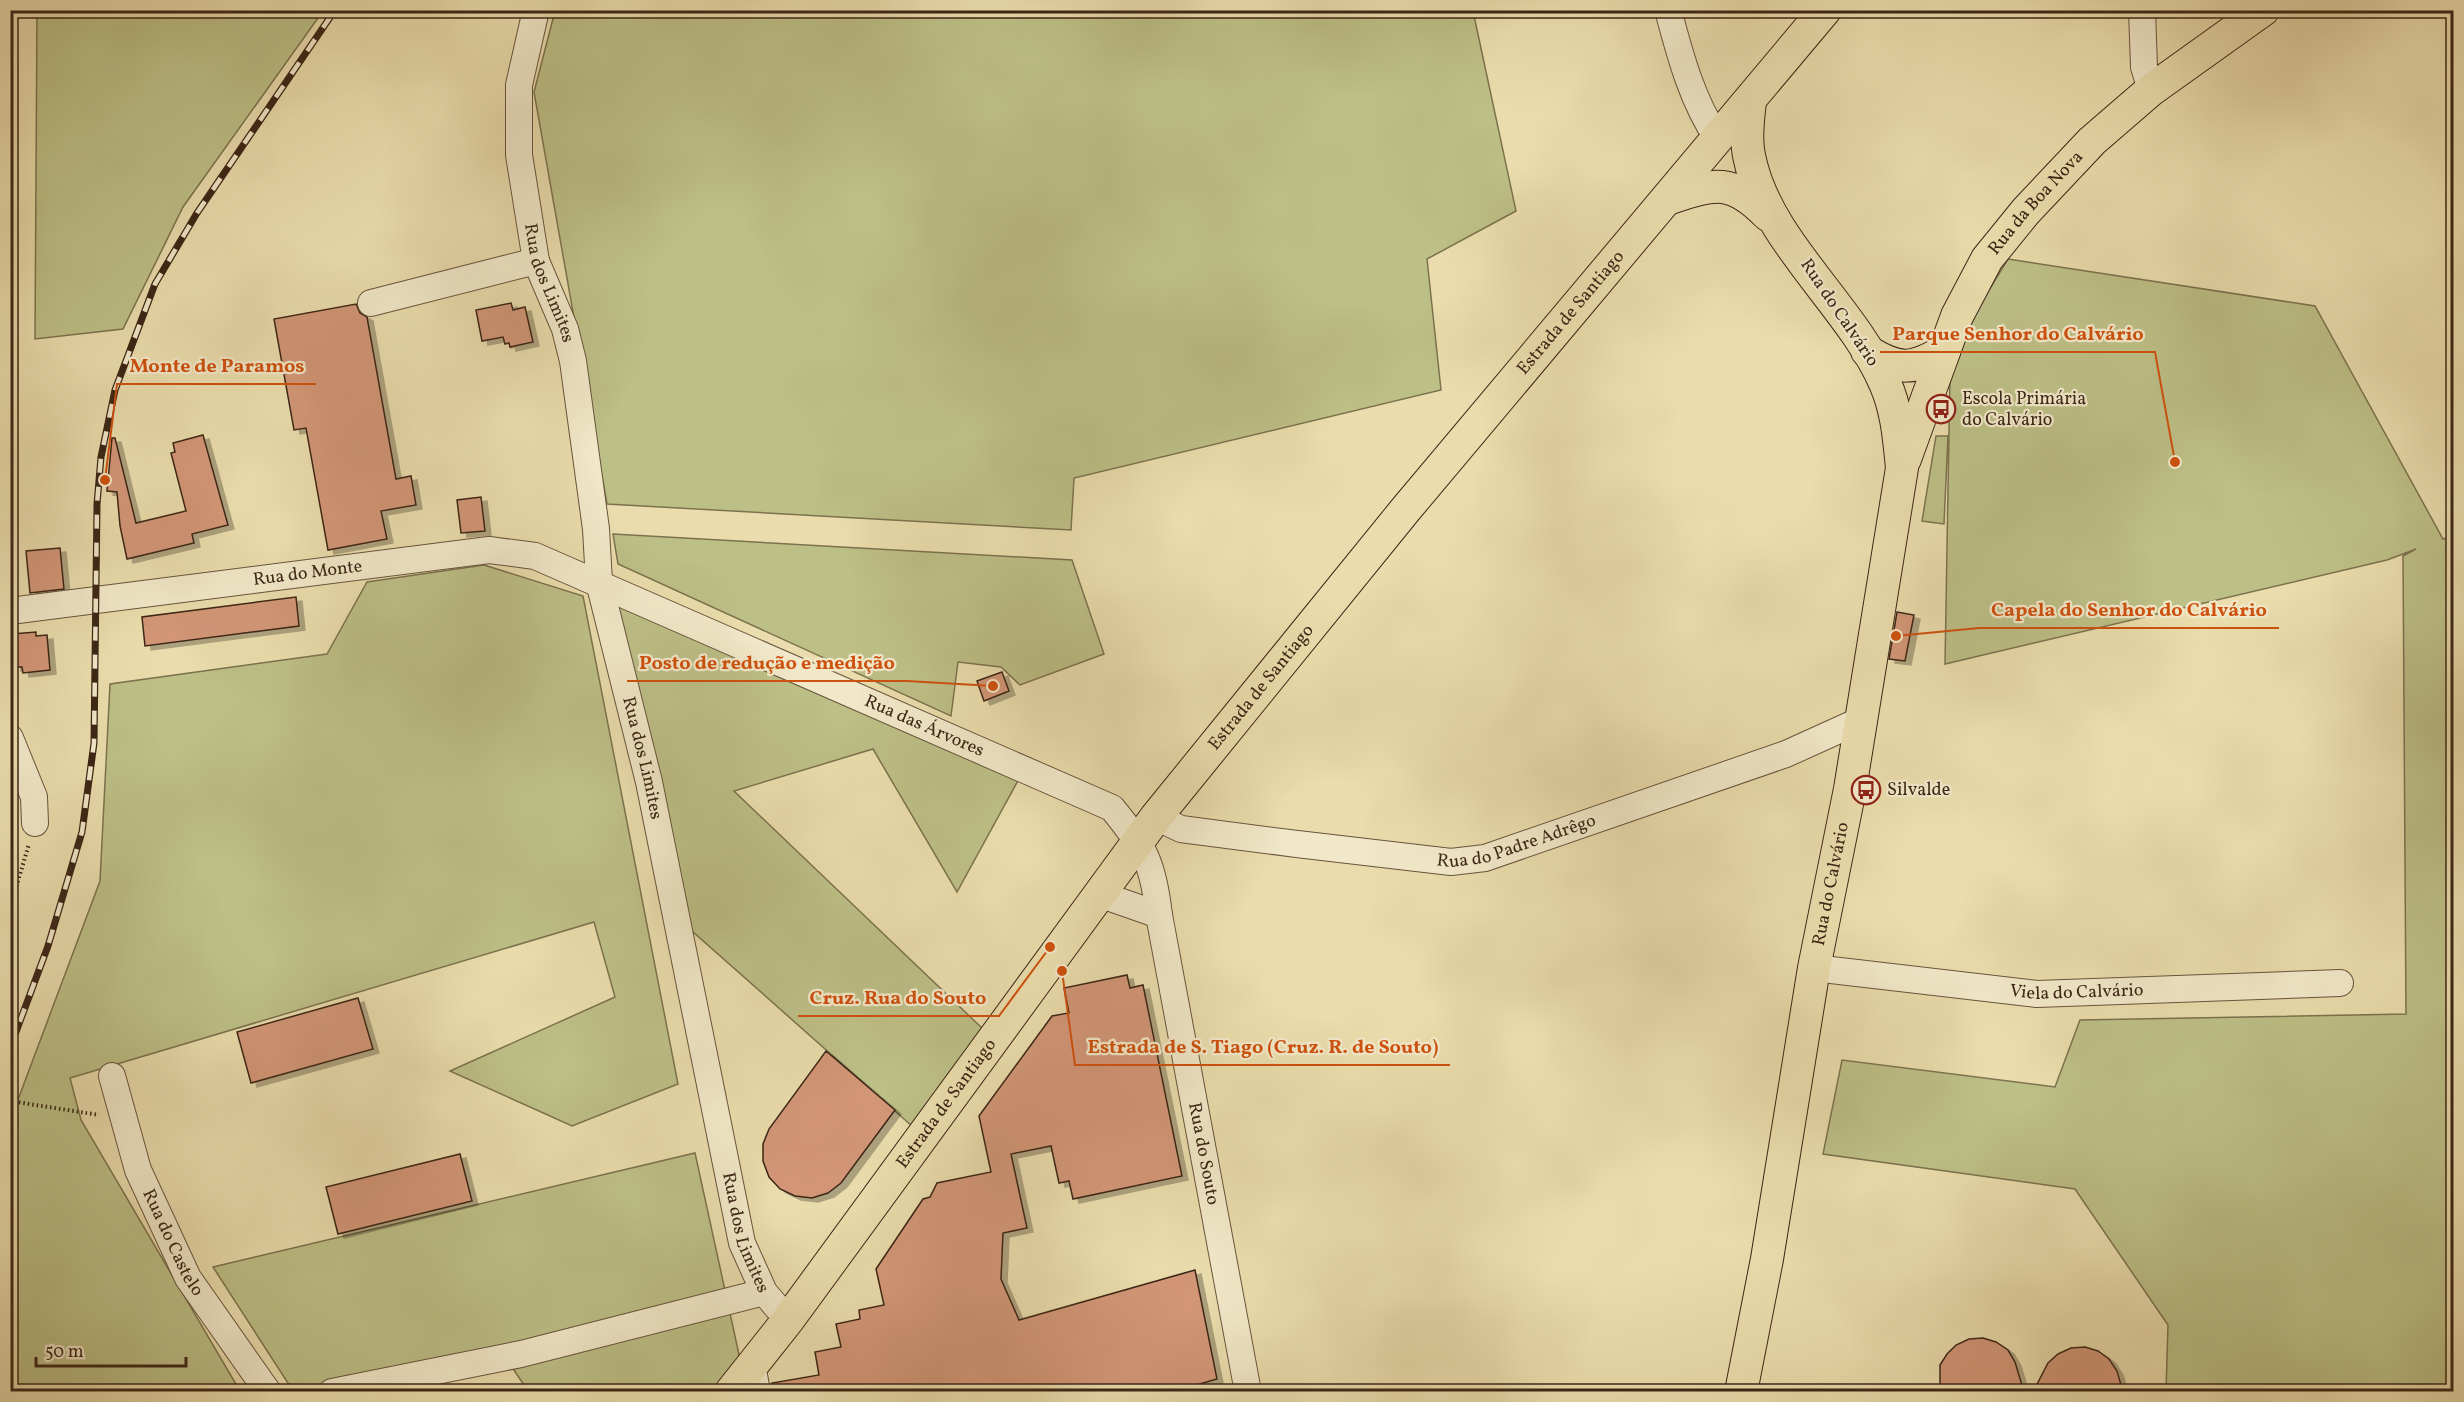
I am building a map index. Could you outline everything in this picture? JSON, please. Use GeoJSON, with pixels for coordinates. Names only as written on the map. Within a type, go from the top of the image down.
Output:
{"type":"FeatureCollection","features":[{"type":"Feature","properties":{"kind":"main road","name":"Estrada de Santiago"},"geometry":{"type":"LineString","coordinates":[[731,1392],[755,1378],[788,1320],[1148,828],[1406,509],[1670,198],[1825,10]]}},
{"type":"Feature","properties":{"kind":"main road","name":"Rua da Boa Nova"},"geometry":{"type":"LineString","coordinates":[[1902,468],[1957,316],[1987,259],[2026,211],[2092,141],[2151,90],[2263,10]]}},
{"type":"Feature","properties":{"kind":"main road"},"geometry":{"type":"LineString","coordinates":[[1670,198],[1703,186],[1744,185],[1750,100]]}},
{"type":"Feature","properties":{"kind":"main road","name":"Rua do Calvário"},"geometry":{"type":"LineString","coordinates":[[1718,140],[1714,160],[1716,170],[1744,185],[1755,202],[1782,229],[1868,351],[1885,382],[1898,420],[1902,468],[1850,789],[1814,968],[1767,1259],[1741,1392]]}},
{"type":"Feature","properties":{"kind":"main road"},"geometry":{"type":"LineString","coordinates":[[1868,351],[1888,364],[1906,367],[1925,363],[1944,351]]}},
{"type":"Feature","properties":{"kind":"street","name":"Rua dos Limites"},"geometry":{"type":"LineString","coordinates":[[536,10],[519,85],[519,155],[536,261],[565,329],[573,361],[596,529],[599,582],[649,782],[742,1243],[764,1292],[788,1320]]}},
{"type":"Feature","properties":{"kind":"street"},"geometry":{"type":"LineString","coordinates":[[1668,10],[1692,87],[1704,118],[1718,140]]}},
{"type":"Feature","properties":{"kind":"street"},"geometry":{"type":"LineString","coordinates":[[2142,10],[2144,67],[2151,90]]}},
{"type":"Feature","properties":{"kind":"street"},"geometry":{"type":"LineString","coordinates":[[371,303],[536,261]]}},
{"type":"Feature","properties":{"kind":"street","name":"Rua do Monte"},"geometry":{"type":"LineString","coordinates":[[10,611],[489,550],[534,555],[599,582]]}},
{"type":"Feature","properties":{"kind":"street","name":"Rua das Árvores"},"geometry":{"type":"LineString","coordinates":[[599,582],[1112,808],[1148,828]]}},
{"type":"Feature","properties":{"kind":"street","name":"Rua do Padre Adrêgo"},"geometry":{"type":"LineString","coordinates":[[1148,828],[1181,829],[1450,862],[1485,858],[1786,754],[1861,720]]}},
{"type":"Feature","properties":{"kind":"street"},"geometry":{"type":"LineString","coordinates":[[10,738],[34,797],[35,823]]}},
{"type":"Feature","properties":{"kind":"street","name":"Rua do Souto"},"geometry":{"type":"LineString","coordinates":[[1148,828],[1159,915],[1248,1392]]}},
{"type":"Feature","properties":{"kind":"street"},"geometry":{"type":"LineString","coordinates":[[1099,894],[1159,915]]}},
{"type":"Feature","properties":{"kind":"street","name":"Viela do Calvário"},"geometry":{"type":"LineString","coordinates":[[1814,968],[2037,994],[2340,983]]}},
{"type":"Feature","properties":{"kind":"street","name":"Rua do Castelo"},"geometry":{"type":"LineString","coordinates":[[112,1076],[138,1170],[188,1278],[268,1392]]}},
{"type":"Feature","properties":{"kind":"street"},"geometry":{"type":"LineString","coordinates":[[332,1392],[521,1354],[764,1292]]}},
{"type":"Feature","properties":{"kind":"path"},"geometry":{"type":"LineString","coordinates":[[10,908],[35,823]]}},
{"type":"Feature","properties":{"kind":"path"},"geometry":{"type":"LineString","coordinates":[[10,1101],[124,1120]]}},
{"type":"Feature","properties":{"kind":"green space"},"geometry":{"type":"Polygon","coordinates":[[[37,11],[323,11],[183,207],[123,329],[35,339],[37,11]]]}},
{"type":"Feature","properties":{"kind":"green space"},"geometry":{"type":"Polygon","coordinates":[[[555,11],[1473,11],[1516,211],[1427,259],[1441,390],[1074,478],[1071,530],[607,504],[534,92],[555,11]]]}},
{"type":"Feature","properties":{"kind":"green space"},"geometry":{"type":"Polygon","coordinates":[[[2008,259],[2315,306],[2443,539],[2453,536],[2453,1391],[2166,1391],[2168,1325],[2075,1189],[1823,1154],[1842,1060],[2055,1087],[2080,1020],[2406,1014],[2403,556],[2416,549],[2387,560],[1945,664],[1950,374],[1978,308],[2008,259]]]}},
{"type":"Feature","properties":{"kind":"green space"},"geometry":{"type":"Polygon","coordinates":[[[1936,436],[1948,436],[1944,524],[1922,521],[1936,436]]]}},
{"type":"Feature","properties":{"kind":"green space"},"geometry":{"type":"Polygon","coordinates":[[[613,534],[1072,560],[1104,654],[1020,685],[1001,667],[958,662],[951,716],[618,564],[613,534]]]}},
{"type":"Feature","properties":{"kind":"green space"},"geometry":{"type":"Polygon","coordinates":[[[484,565],[583,596],[678,1084],[572,1126],[450,1071],[615,997],[594,922],[70,1078],[81,1120],[240,1391],[11,1391],[10,1121],[100,881],[110,684],[327,654],[367,582],[484,565]]]}},
{"type":"Feature","properties":{"kind":"green space"},"geometry":{"type":"Polygon","coordinates":[[[616,600],[1020,777],[957,892],[873,749],[734,791],[983,1029],[913,1127],[692,931],[616,600]]]}},
{"type":"Feature","properties":{"kind":"green space"},"geometry":{"type":"Polygon","coordinates":[[[695,1153],[740,1359],[717,1391],[528,1391],[501,1351],[293,1391],[213,1267],[695,1153]]]}},
{"type":"Feature","properties":{"kind":"building"},"geometry":{"type":"Polygon","coordinates":[[[511,303],[513,310],[525,307],[533,342],[510,347],[509,343],[505,344],[503,337],[482,341],[476,310],[511,303]]]}},
{"type":"Feature","properties":{"kind":"building"},"geometry":{"type":"Polygon","coordinates":[[[356,304],[360,313],[367,317],[396,479],[411,476],[416,505],[381,511],[387,539],[328,550],[306,428],[294,430],[274,319],[356,304]]]}},
{"type":"Feature","properties":{"kind":"building"},"geometry":{"type":"Polygon","coordinates":[[[203,435],[228,525],[192,534],[194,543],[127,559],[120,526],[117,492],[107,491],[112,438],[115,438],[136,523],[186,511],[171,453],[175,452],[173,443],[203,435]]]}},
{"type":"Feature","properties":{"kind":"building"},"geometry":{"type":"Polygon","coordinates":[[[481,497],[485,531],[461,533],[457,500],[481,497]]]}},
{"type":"Feature","properties":{"kind":"building"},"geometry":{"type":"Polygon","coordinates":[[[60,548],[64,589],[30,593],[26,551],[60,548]]]}},
{"type":"Feature","properties":{"kind":"building"},"geometry":{"type":"Polygon","coordinates":[[[296,597],[299,626],[145,646],[142,617],[296,597]]]}},
{"type":"Feature","properties":{"kind":"building"},"geometry":{"type":"Polygon","coordinates":[[[1897,612],[1914,615],[1905,661],[1889,659],[1897,612]]]}},
{"type":"Feature","properties":{"kind":"building"},"geometry":{"type":"Polygon","coordinates":[[[36,632],[36,636],[47,635],[50,670],[23,673],[22,667],[15,667],[12,634],[36,632]]]}},
{"type":"Feature","properties":{"kind":"building"},"geometry":{"type":"Polygon","coordinates":[[[1002,672],[1009,691],[984,701],[977,681],[1002,672]]]}},
{"type":"Feature","properties":{"kind":"building"},"geometry":{"type":"Polygon","coordinates":[[[1127,975],[1130,988],[1143,985],[1182,1176],[1073,1199],[1069,1181],[1059,1183],[1051,1146],[1011,1154],[1027,1228],[1003,1233],[1001,1279],[1019,1320],[1195,1270],[1217,1379],[1172,1392],[773,1392],[772,1383],[819,1375],[815,1352],[841,1347],[836,1324],[860,1319],[859,1310],[884,1305],[876,1269],[923,1199],[930,1197],[937,1183],[991,1172],[979,1116],[1052,1016],[1069,1013],[1064,988],[1127,975]]]}},
{"type":"Feature","properties":{"kind":"building"},"geometry":{"type":"Polygon","coordinates":[[[358,998],[373,1049],[251,1083],[237,1032],[358,998]]]}},
{"type":"Feature","properties":{"kind":"building"},"geometry":{"type":"Polygon","coordinates":[[[826,1051],[895,1110],[841,1183],[828,1193],[812,1198],[795,1196],[780,1189],[769,1177],[763,1161],[763,1144],[769,1129],[826,1051]]]}},
{"type":"Feature","properties":{"kind":"building"},"geometry":{"type":"Polygon","coordinates":[[[460,1154],[472,1201],[338,1234],[326,1187],[460,1154]]]}},
{"type":"Feature","properties":{"kind":"building"},"geometry":{"type":"Polygon","coordinates":[[[1983,1338],[1996,1342],[2008,1350],[2015,1362],[2024,1392],[1940,1392],[1940,1365],[1947,1354],[1956,1345],[1969,1339],[1983,1338]]]}},
{"type":"Feature","properties":{"kind":"building"},"geometry":{"type":"Polygon","coordinates":[[[2085,1347],[2098,1351],[2109,1359],[2117,1371],[2123,1392],[2033,1392],[2048,1363],[2058,1354],[2071,1348],[2085,1347]]]}},
{"type":"Feature","properties":{"kind":"railway"},"geometry":{"type":"LineString","coordinates":[[10,1048],[48,946],[82,832],[94,743],[97,504],[101,457],[115,390],[155,284],[197,213],[335,10]]}},
{"type":"Feature","properties":{"kind":"place","name":"Escola Primária do Calvário"},"geometry":{"type":"Point","coordinates":[1941,409]}},
{"type":"Feature","properties":{"kind":"place","name":"Parque Senhor do Calvário"},"geometry":{"type":"Point","coordinates":[2175,462]}},
{"type":"Feature","properties":{"kind":"place","name":"Monte de Paramos"},"geometry":{"type":"Point","coordinates":[105,480]}},
{"type":"Feature","properties":{"kind":"place","name":"Capela do Senhor do Calvário"},"geometry":{"type":"Point","coordinates":[1896,636]}},
{"type":"Feature","properties":{"kind":"place","name":"Posto de redução e medição"},"geometry":{"type":"Point","coordinates":[993,686]}},
{"type":"Feature","properties":{"kind":"place","name":"Silvalde"},"geometry":{"type":"Point","coordinates":[1866,790]}},
{"type":"Feature","properties":{"kind":"place","name":"Cruz. Rua do Souto"},"geometry":{"type":"Point","coordinates":[1050,947]}},
{"type":"Feature","properties":{"kind":"place","name":"Estrada de S. Tiago (Cruz. R. de Souto)"},"geometry":{"type":"Point","coordinates":[1062,971]}}]}
